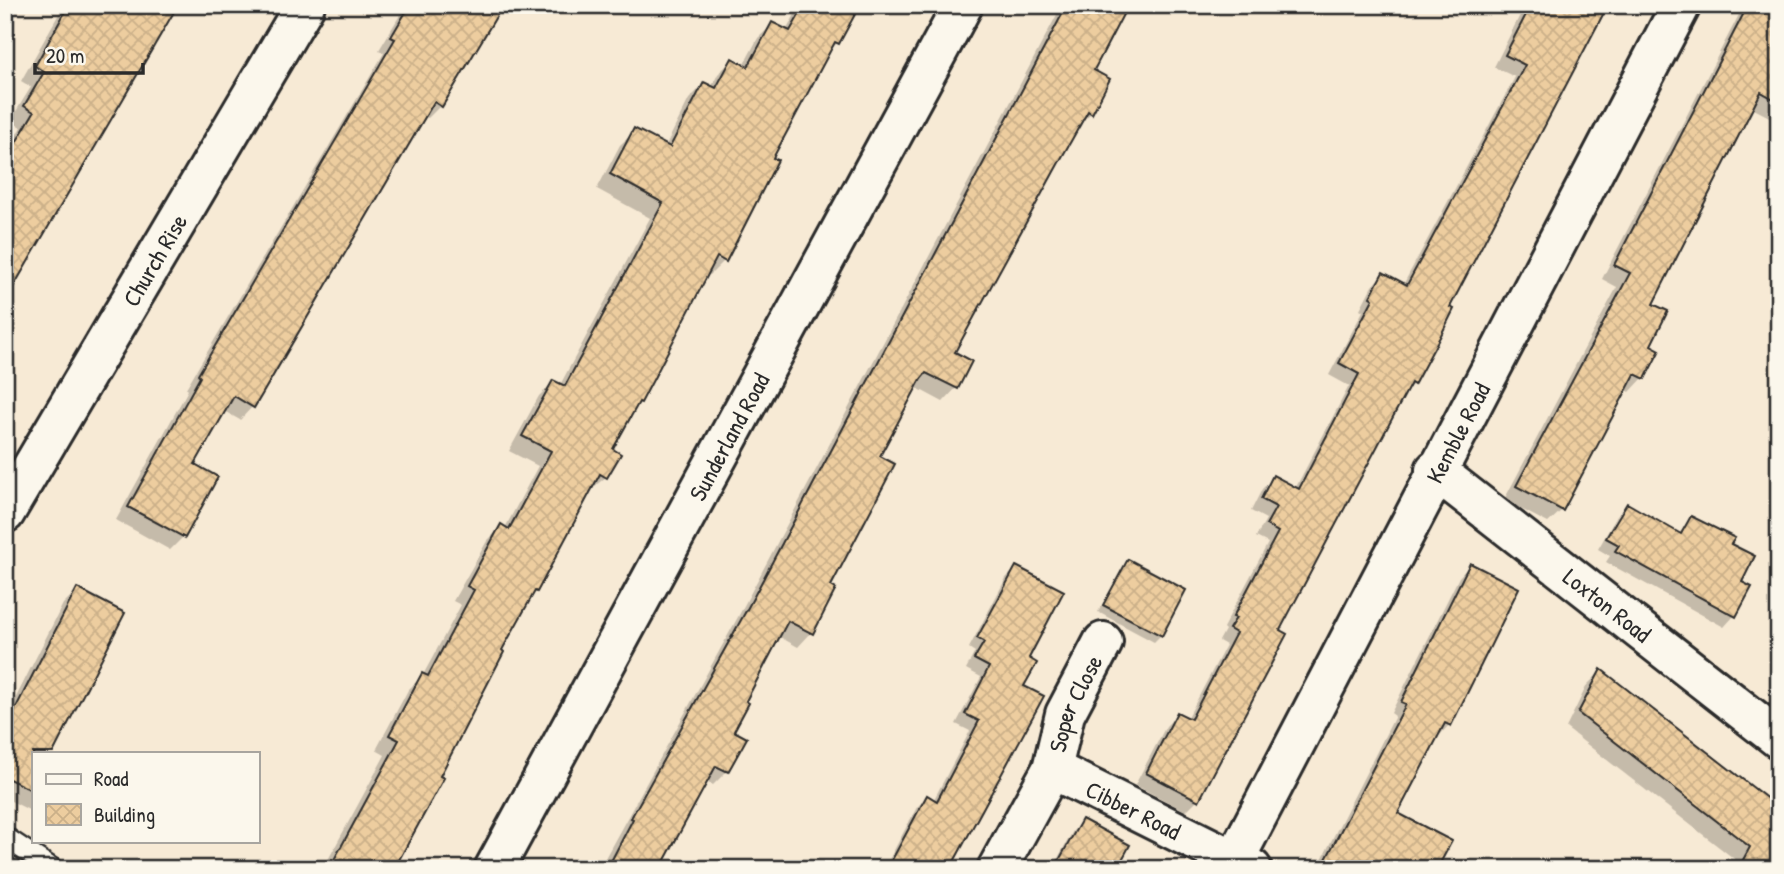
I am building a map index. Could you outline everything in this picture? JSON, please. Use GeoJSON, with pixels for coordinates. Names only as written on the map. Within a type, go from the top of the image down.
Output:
{"type":"FeatureCollection","features":[{"type":"Feature","properties":{"kind":"street","name":"Church Rise"},"geometry":{"type":"LineString","coordinates":[[5,513],[305,5]]}},
{"type":"Feature","properties":{"kind":"street","name":"Sunderland Road"},"geometry":{"type":"LineString","coordinates":[[494,869],[963,5]]}},
{"type":"Feature","properties":{"kind":"street","name":"Kemble Road"},"geometry":{"type":"LineString","coordinates":[[1243,864],[1435,470],[1681,5]]}},
{"type":"Feature","properties":{"kind":"street","name":"Loxton Road"},"geometry":{"type":"LineString","coordinates":[[1435,470],[1779,739]]}},
{"type":"Feature","properties":{"kind":"street","name":"Soper Close"},"geometry":{"type":"LineString","coordinates":[[997,869],[1052,769],[1065,714],[1103,642]]}},
{"type":"Feature","properties":{"kind":"street","name":"Cibber Road"},"geometry":{"type":"LineString","coordinates":[[1052,769],[1243,864]]}},
{"type":"Feature","properties":{"kind":"lane"},"geometry":{"type":"LineString","coordinates":[[5,837],[53,869]]}},
{"type":"Feature","properties":{"kind":"building"},"geometry":{"type":"Polygon","coordinates":[[[69,5],[178,5],[5,301],[5,161],[34,112],[24,106],[44,72],[35,66],[69,5]]]}},
{"type":"Feature","properties":{"kind":"building"},"geometry":{"type":"Polygon","coordinates":[[[410,5],[503,5],[442,107],[434,102],[254,408],[234,396],[195,464],[218,477],[185,538],[128,507],[200,377],[198,375],[395,39],[391,37],[410,5]]]}},
{"type":"Feature","properties":{"kind":"building"},"geometry":{"type":"Polygon","coordinates":[[[805,5],[860,5],[839,44],[835,42],[773,158],[778,160],[726,262],[717,257],[641,403],[639,402],[613,449],[621,454],[607,478],[600,474],[537,592],[535,591],[502,650],[504,652],[440,776],[444,778],[394,869],[329,869],[399,740],[389,735],[422,673],[428,676],[474,590],[467,586],[501,524],[509,529],[551,451],[522,436],[553,380],[565,386],[663,203],[610,174],[634,128],[670,147],[704,82],[716,88],[732,58],[748,67],[772,22],[790,31],[805,5]]]}},
{"type":"Feature","properties":{"kind":"building"},"geometry":{"type":"Polygon","coordinates":[[[1067,5],[1128,5],[1094,70],[1110,79],[1092,114],[1088,111],[955,352],[972,361],[958,389],[926,373],[921,379],[880,456],[895,464],[831,586],[836,589],[813,634],[788,621],[746,701],[749,703],[734,731],[747,738],[728,772],[716,766],[660,869],[607,869],[633,819],[631,818],[751,602],[1067,5]]]}},
{"type":"Feature","properties":{"kind":"building"},"geometry":{"type":"Polygon","coordinates":[[[1531,5],[1608,5],[1450,307],[1454,309],[1441,335],[1414,385],[1411,383],[1280,630],[1287,634],[1199,801],[1146,773],[1177,712],[1191,719],[1236,633],[1229,629],[1236,618],[1233,617],[1278,532],[1266,525],[1276,507],[1261,499],[1273,475],[1299,489],[1359,374],[1339,363],[1373,299],[1370,297],[1383,272],[1407,285],[1525,65],[1505,55],[1531,5]]]}},
{"type":"Feature","properties":{"kind":"building"},"geometry":{"type":"Polygon","coordinates":[[[1748,5],[1779,5],[1779,102],[1761,92],[1653,304],[1668,311],[1651,345],[1660,350],[1645,379],[1635,374],[1563,511],[1516,486],[1630,273],[1614,265],[1748,5]]]}},
{"type":"Feature","properties":{"kind":"building"},"geometry":{"type":"Polygon","coordinates":[[[1627,503],[1681,534],[1691,516],[1735,538],[1731,544],[1755,556],[1742,582],[1752,587],[1736,617],[1615,551],[1619,545],[1606,538],[1627,503]]]}},
{"type":"Feature","properties":{"kind":"building"},"geometry":{"type":"Polygon","coordinates":[[[1128,559],[1186,590],[1162,636],[1103,605],[1128,559]]]}},
{"type":"Feature","properties":{"kind":"building"},"geometry":{"type":"Polygon","coordinates":[[[1470,563],[1519,588],[1451,726],[1445,723],[1398,813],[1452,841],[1437,869],[1321,869],[1406,704],[1401,702],[1470,563]]]}},
{"type":"Feature","properties":{"kind":"building"},"geometry":{"type":"Polygon","coordinates":[[[1016,566],[1064,591],[1029,658],[1037,663],[1024,686],[1044,696],[950,869],[887,869],[927,795],[937,801],[979,721],[965,714],[989,667],[974,659],[984,642],[977,638],[1016,566]]]}},
{"type":"Feature","properties":{"kind":"building"},"geometry":{"type":"Polygon","coordinates":[[[77,588],[125,613],[54,752],[32,752],[32,790],[5,777],[5,729],[77,588]]]}},
{"type":"Feature","properties":{"kind":"building"},"geometry":{"type":"Polygon","coordinates":[[[1601,669],[1773,803],[1779,791],[1779,869],[1738,869],[1750,847],[1578,713],[1601,669]]]}},
{"type":"Feature","properties":{"kind":"building"},"geometry":{"type":"Polygon","coordinates":[[[1082,819],[1130,845],[1117,869],[1054,869],[1082,819]]]}}]}
